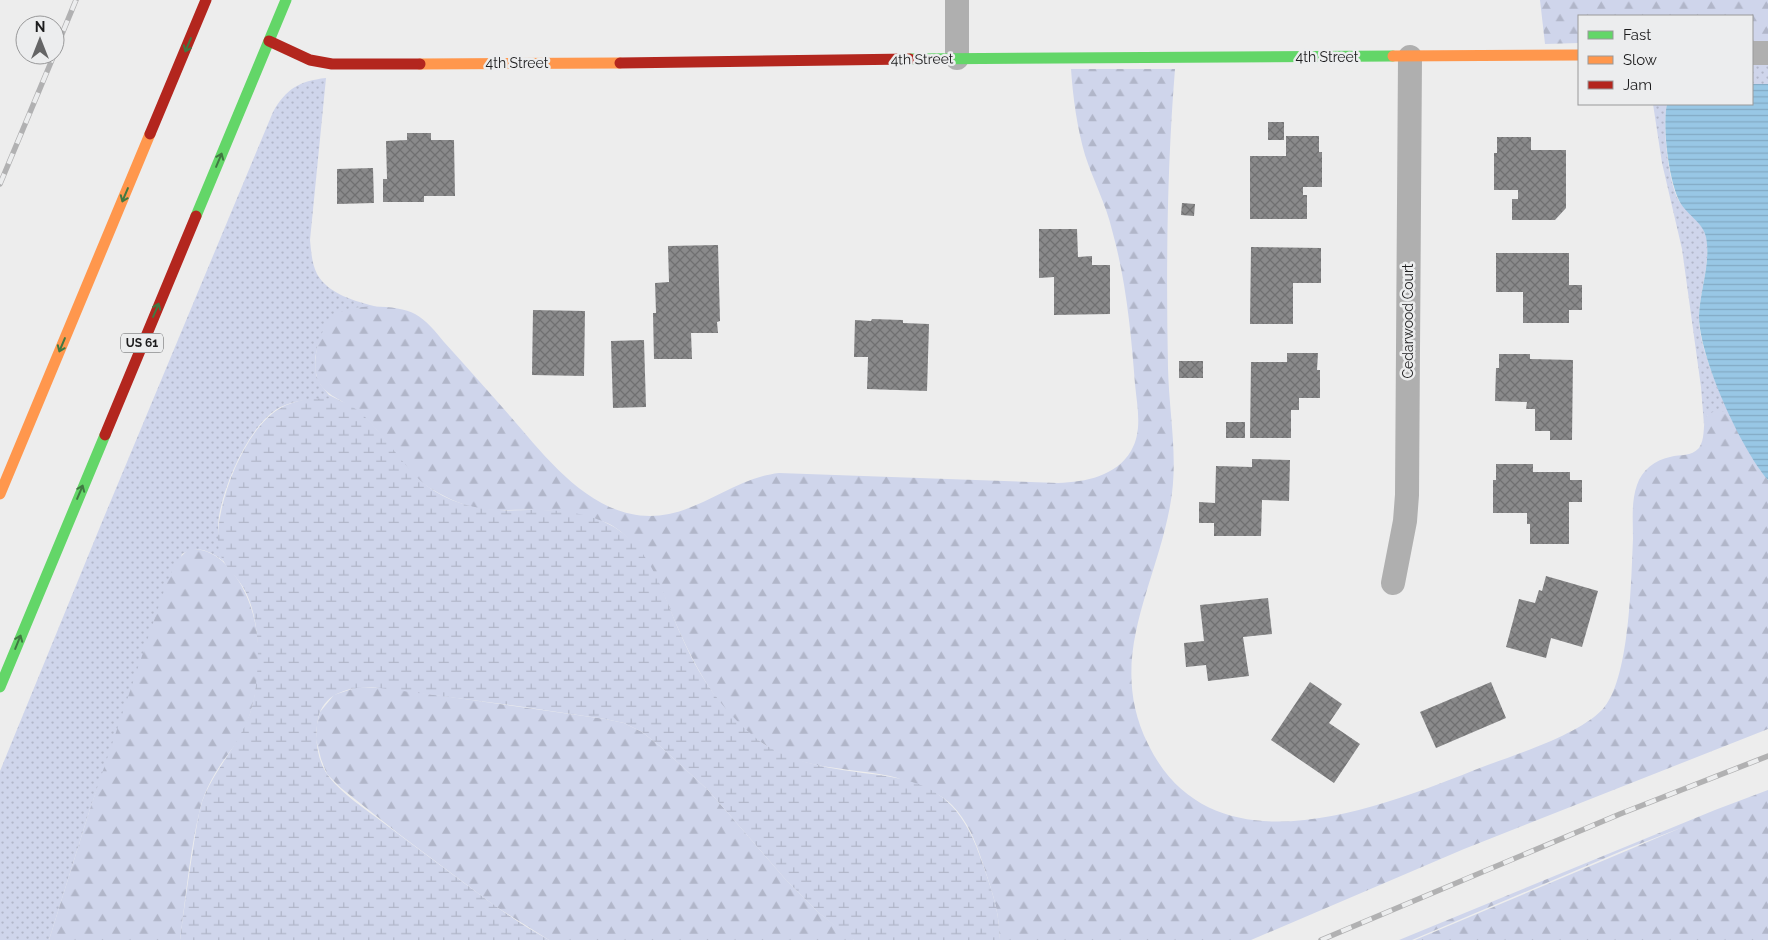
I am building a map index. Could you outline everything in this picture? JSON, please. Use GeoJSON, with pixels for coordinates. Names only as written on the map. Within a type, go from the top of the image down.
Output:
{"type":"FeatureCollection","features":[{"type":"Feature","properties":{"kind":"street"},"geometry":{"type":"LineString","coordinates":[[0,494],[206,0]]}},
{"type":"Feature","properties":{"kind":"street","name":"US 61"},"geometry":{"type":"LineString","coordinates":[[0,687],[286,0]]}},
{"type":"Feature","properties":{"kind":"street"},"geometry":{"type":"LineString","coordinates":[[957,0],[957,58]]}},
{"type":"Feature","properties":{"kind":"street","name":"4th Street"},"geometry":{"type":"LineString","coordinates":[[269,41],[310,60],[332,64],[1578,55]]}},
{"type":"Feature","properties":{"kind":"street"},"geometry":{"type":"LineString","coordinates":[[1753,53],[1768,53]]}},
{"type":"Feature","properties":{"kind":"street","name":"Cedarwood Court"},"geometry":{"type":"LineString","coordinates":[[1393,583],[1408,495],[1410,57]]}},
{"type":"Feature","properties":{"kind":"green space"},"geometry":{"type":"Polygon","coordinates":[[[1540,0],[1768,0],[1768,42],[1753,42],[1753,15],[1578,15],[1578,43],[1545,44],[1540,0]]]}},
{"type":"Feature","properties":{"kind":"green space"},"geometry":{"type":"Polygon","coordinates":[[[1753,64],[1768,64],[1768,84],[1753,84],[1753,64]]]}},
{"type":"Feature","properties":{"kind":"green space"},"geometry":{"type":"Polygon","coordinates":[[[1071,69],[1175,69],[1170,144],[1167,256],[1168,368],[1174,454],[1173,489],[1163,537],[1138,624],[1133,653],[1132,683],[1136,713],[1148,744],[1177,785],[1214,810],[1256,820],[1303,820],[1351,812],[1444,782],[1563,736],[1591,719],[1602,710],[1611,696],[1624,654],[1630,603],[1633,505],[1639,480],[1654,463],[1664,458],[1696,451],[1701,445],[1705,418],[1717,411],[1723,411],[1729,415],[1760,470],[1768,480],[1768,729],[1464,849],[1251,940],[999,940],[997,910],[980,854],[967,824],[944,798],[936,793],[893,777],[808,763],[777,752],[762,743],[736,721],[715,696],[697,667],[647,562],[638,549],[613,526],[596,519],[547,510],[476,508],[445,497],[418,479],[367,419],[326,391],[318,380],[315,366],[319,341],[326,326],[336,315],[343,311],[364,307],[387,307],[415,314],[434,330],[542,453],[578,488],[598,501],[620,511],[644,516],[669,514],[683,510],[750,480],[779,473],[1058,483],[1089,479],[1109,472],[1125,460],[1135,443],[1138,427],[1138,410],[1130,326],[1121,268],[1109,220],[1082,144],[1071,69]]]}},
{"type":"Feature","properties":{"kind":"green space"},"geometry":{"type":"Polygon","coordinates":[[[326,78],[310,240],[313,262],[317,274],[328,287],[344,296],[377,307],[356,308],[324,330],[318,345],[315,358],[316,375],[329,395],[341,401],[309,400],[284,405],[266,418],[247,442],[232,472],[219,516],[219,539],[223,561],[204,550],[193,550],[182,554],[90,809],[49,940],[0,940],[0,771],[273,112],[283,97],[294,88],[308,81],[326,78]]]}},
{"type":"Feature","properties":{"kind":"green space"},"geometry":{"type":"Polygon","coordinates":[[[1653,105],[1667,105],[1665,125],[1667,153],[1675,192],[1682,205],[1702,226],[1706,236],[1707,256],[1699,316],[1700,328],[1706,355],[1732,420],[1729,415],[1708,415],[1704,425],[1701,387],[1682,249],[1662,163],[1653,105]]]}},
{"type":"Feature","properties":{"kind":"green space"},"geometry":{"type":"Polygon","coordinates":[[[307,399],[333,399],[352,407],[364,416],[417,477],[427,486],[452,500],[470,506],[489,509],[571,512],[599,520],[624,534],[635,544],[650,565],[688,650],[704,679],[722,704],[757,739],[771,748],[796,759],[827,767],[909,781],[931,790],[951,805],[968,829],[983,865],[997,911],[999,940],[854,940],[850,938],[819,913],[786,880],[708,790],[661,747],[642,732],[624,723],[510,705],[372,687],[340,692],[322,707],[317,722],[316,737],[320,761],[327,774],[332,781],[362,807],[474,891],[549,940],[180,940],[199,812],[208,788],[245,726],[254,698],[257,671],[258,641],[253,613],[243,587],[226,565],[219,550],[220,514],[233,472],[254,434],[266,419],[279,409],[307,399]]]}},
{"type":"Feature","properties":{"kind":"green space"},"geometry":{"type":"Polygon","coordinates":[[[190,549],[198,549],[212,554],[224,562],[238,580],[247,597],[253,615],[259,654],[258,674],[251,712],[244,730],[215,774],[201,805],[191,855],[180,940],[49,940],[90,809],[166,585],[178,560],[190,549]]]}},
{"type":"Feature","properties":{"kind":"green space"},"geometry":{"type":"Polygon","coordinates":[[[358,687],[387,688],[605,719],[624,723],[642,732],[708,790],[786,880],[819,913],[854,940],[549,940],[495,906],[399,834],[341,788],[327,774],[316,739],[320,712],[334,695],[358,687]]]}},
{"type":"Feature","properties":{"kind":"green space"},"geometry":{"type":"Polygon","coordinates":[[[1768,790],[1768,940],[1415,940],[1683,827],[1412,940],[1399,940],[1715,810],[1768,790]]]}},
{"type":"Feature","properties":{"kind":"water"},"geometry":{"type":"Polygon","coordinates":[[[1753,84],[1768,84],[1768,480],[1757,466],[1734,425],[1723,402],[1706,355],[1699,316],[1707,257],[1706,237],[1699,224],[1681,204],[1673,183],[1666,140],[1667,105],[1753,105],[1753,84]]]}},
{"type":"Feature","properties":{"kind":"building"},"geometry":{"type":"Polygon","coordinates":[[[1268,122],[1284,122],[1284,140],[1268,140],[1268,122]]]}},
{"type":"Feature","properties":{"kind":"building"},"geometry":{"type":"Polygon","coordinates":[[[407,133],[431,133],[431,140],[454,140],[455,196],[424,196],[424,202],[383,202],[383,179],[387,179],[386,141],[407,140],[407,133]]]}},
{"type":"Feature","properties":{"kind":"building"},"geometry":{"type":"Polygon","coordinates":[[[1286,136],[1319,136],[1319,152],[1322,152],[1322,187],[1303,187],[1303,195],[1307,195],[1307,219],[1250,219],[1250,156],[1286,156],[1286,136]]]}},
{"type":"Feature","properties":{"kind":"building"},"geometry":{"type":"Polygon","coordinates":[[[1497,137],[1531,137],[1531,150],[1566,150],[1566,208],[1555,220],[1512,220],[1512,199],[1518,199],[1518,190],[1494,190],[1494,153],[1497,153],[1497,137]]]}},
{"type":"Feature","properties":{"kind":"building"},"geometry":{"type":"Polygon","coordinates":[[[373,168],[374,203],[337,204],[337,169],[373,168]]]}},
{"type":"Feature","properties":{"kind":"building"},"geometry":{"type":"Polygon","coordinates":[[[1182,203],[1195,204],[1194,216],[1181,215],[1182,203]]]}},
{"type":"Feature","properties":{"kind":"building"},"geometry":{"type":"Polygon","coordinates":[[[1039,229],[1077,229],[1078,257],[1092,256],[1092,265],[1110,265],[1110,314],[1054,315],[1054,277],[1039,278],[1039,229]]]}},
{"type":"Feature","properties":{"kind":"building"},"geometry":{"type":"Polygon","coordinates":[[[718,245],[720,321],[717,322],[718,333],[691,333],[692,359],[654,359],[653,313],[656,313],[655,283],[669,282],[668,246],[718,245]]]}},
{"type":"Feature","properties":{"kind":"building"},"geometry":{"type":"Polygon","coordinates":[[[1251,247],[1321,248],[1321,283],[1293,283],[1293,324],[1250,324],[1251,247]]]}},
{"type":"Feature","properties":{"kind":"building"},"geometry":{"type":"Polygon","coordinates":[[[1496,253],[1569,253],[1569,285],[1582,285],[1582,310],[1569,310],[1569,323],[1523,323],[1523,292],[1496,292],[1496,253]]]}},
{"type":"Feature","properties":{"kind":"building"},"geometry":{"type":"Polygon","coordinates":[[[533,310],[585,311],[584,376],[532,375],[533,310]]]}},
{"type":"Feature","properties":{"kind":"building"},"geometry":{"type":"Polygon","coordinates":[[[872,319],[903,320],[903,323],[929,324],[927,391],[867,389],[868,357],[854,357],[855,320],[871,321],[872,319]]]}},
{"type":"Feature","properties":{"kind":"building"},"geometry":{"type":"Polygon","coordinates":[[[644,340],[646,407],[613,408],[611,341],[644,340]]]}},
{"type":"Feature","properties":{"kind":"building"},"geometry":{"type":"Polygon","coordinates":[[[1287,353],[1318,353],[1317,370],[1320,370],[1320,398],[1299,398],[1299,410],[1291,410],[1291,438],[1250,438],[1251,362],[1287,362],[1287,353]]]}},
{"type":"Feature","properties":{"kind":"building"},"geometry":{"type":"Polygon","coordinates":[[[1499,354],[1530,354],[1530,359],[1573,360],[1572,440],[1550,440],[1550,431],[1535,431],[1535,409],[1526,409],[1527,402],[1495,401],[1496,368],[1499,368],[1499,354]]]}},
{"type":"Feature","properties":{"kind":"building"},"geometry":{"type":"Polygon","coordinates":[[[1179,361],[1203,361],[1203,378],[1179,378],[1179,361]]]}},
{"type":"Feature","properties":{"kind":"building"},"geometry":{"type":"Polygon","coordinates":[[[1226,422],[1245,422],[1245,438],[1226,438],[1226,422]]]}},
{"type":"Feature","properties":{"kind":"building"},"geometry":{"type":"Polygon","coordinates":[[[1252,459],[1290,460],[1289,501],[1262,500],[1261,536],[1214,536],[1214,523],[1199,523],[1199,502],[1215,503],[1216,466],[1252,467],[1252,459]]]}},
{"type":"Feature","properties":{"kind":"building"},"geometry":{"type":"Polygon","coordinates":[[[1496,464],[1533,464],[1533,472],[1570,472],[1570,480],[1582,480],[1582,502],[1569,502],[1569,544],[1530,544],[1530,524],[1527,524],[1527,513],[1493,513],[1493,480],[1496,480],[1496,464]]]}},
{"type":"Feature","properties":{"kind":"building"},"geometry":{"type":"Polygon","coordinates":[[[1546,576],[1598,591],[1582,647],[1551,638],[1546,658],[1506,647],[1519,599],[1535,603],[1539,590],[1542,591],[1546,576]]]}},
{"type":"Feature","properties":{"kind":"building"},"geometry":{"type":"Polygon","coordinates":[[[1268,598],[1272,634],[1243,637],[1249,676],[1208,681],[1206,665],[1186,667],[1184,643],[1204,641],[1200,605],[1268,598]]]}},
{"type":"Feature","properties":{"kind":"building"},"geometry":{"type":"Polygon","coordinates":[[[1310,682],[1342,704],[1329,723],[1360,744],[1334,783],[1271,740],[1310,682]]]}},
{"type":"Feature","properties":{"kind":"building"},"geometry":{"type":"Polygon","coordinates":[[[1491,682],[1506,718],[1436,748],[1420,712],[1491,682]]]}},
{"type":"Feature","properties":{"kind":"railway"},"geometry":{"type":"LineString","coordinates":[[65,27],[76,0]]}},
{"type":"Feature","properties":{"kind":"railway"},"geometry":{"type":"LineString","coordinates":[[0,184],[50,65]]}},
{"type":"Feature","properties":{"kind":"railway"},"geometry":{"type":"LineString","coordinates":[[1321,940],[1620,814],[1768,756]]}},
{"type":"Feature","properties":{"kind":"traffic: fast"},"geometry":{"type":"LineString","coordinates":[[196,216],[286,0]]}},
{"type":"Feature","properties":{"kind":"traffic: fast"},"geometry":{"type":"LineString","coordinates":[[910,59],[1393,56]]}},
{"type":"Feature","properties":{"kind":"traffic: fast"},"geometry":{"type":"LineString","coordinates":[[0,687],[105,435]]}},
{"type":"Feature","properties":{"kind":"traffic: slow"},"geometry":{"type":"LineString","coordinates":[[1393,56],[1578,55]]}},
{"type":"Feature","properties":{"kind":"traffic: slow"},"geometry":{"type":"LineString","coordinates":[[420,64],[620,63]]}},
{"type":"Feature","properties":{"kind":"traffic: slow"},"geometry":{"type":"LineString","coordinates":[[0,494],[150,134]]}},
{"type":"Feature","properties":{"kind":"traffic: jam"},"geometry":{"type":"LineString","coordinates":[[150,134],[206,0]]}},
{"type":"Feature","properties":{"kind":"traffic: jam"},"geometry":{"type":"LineString","coordinates":[[269,41],[310,60],[332,64],[420,64]]}},
{"type":"Feature","properties":{"kind":"traffic: jam"},"geometry":{"type":"LineString","coordinates":[[620,63],[910,59]]}},
{"type":"Feature","properties":{"kind":"traffic: jam"},"geometry":{"type":"LineString","coordinates":[[105,435],[196,216]]}}]}
